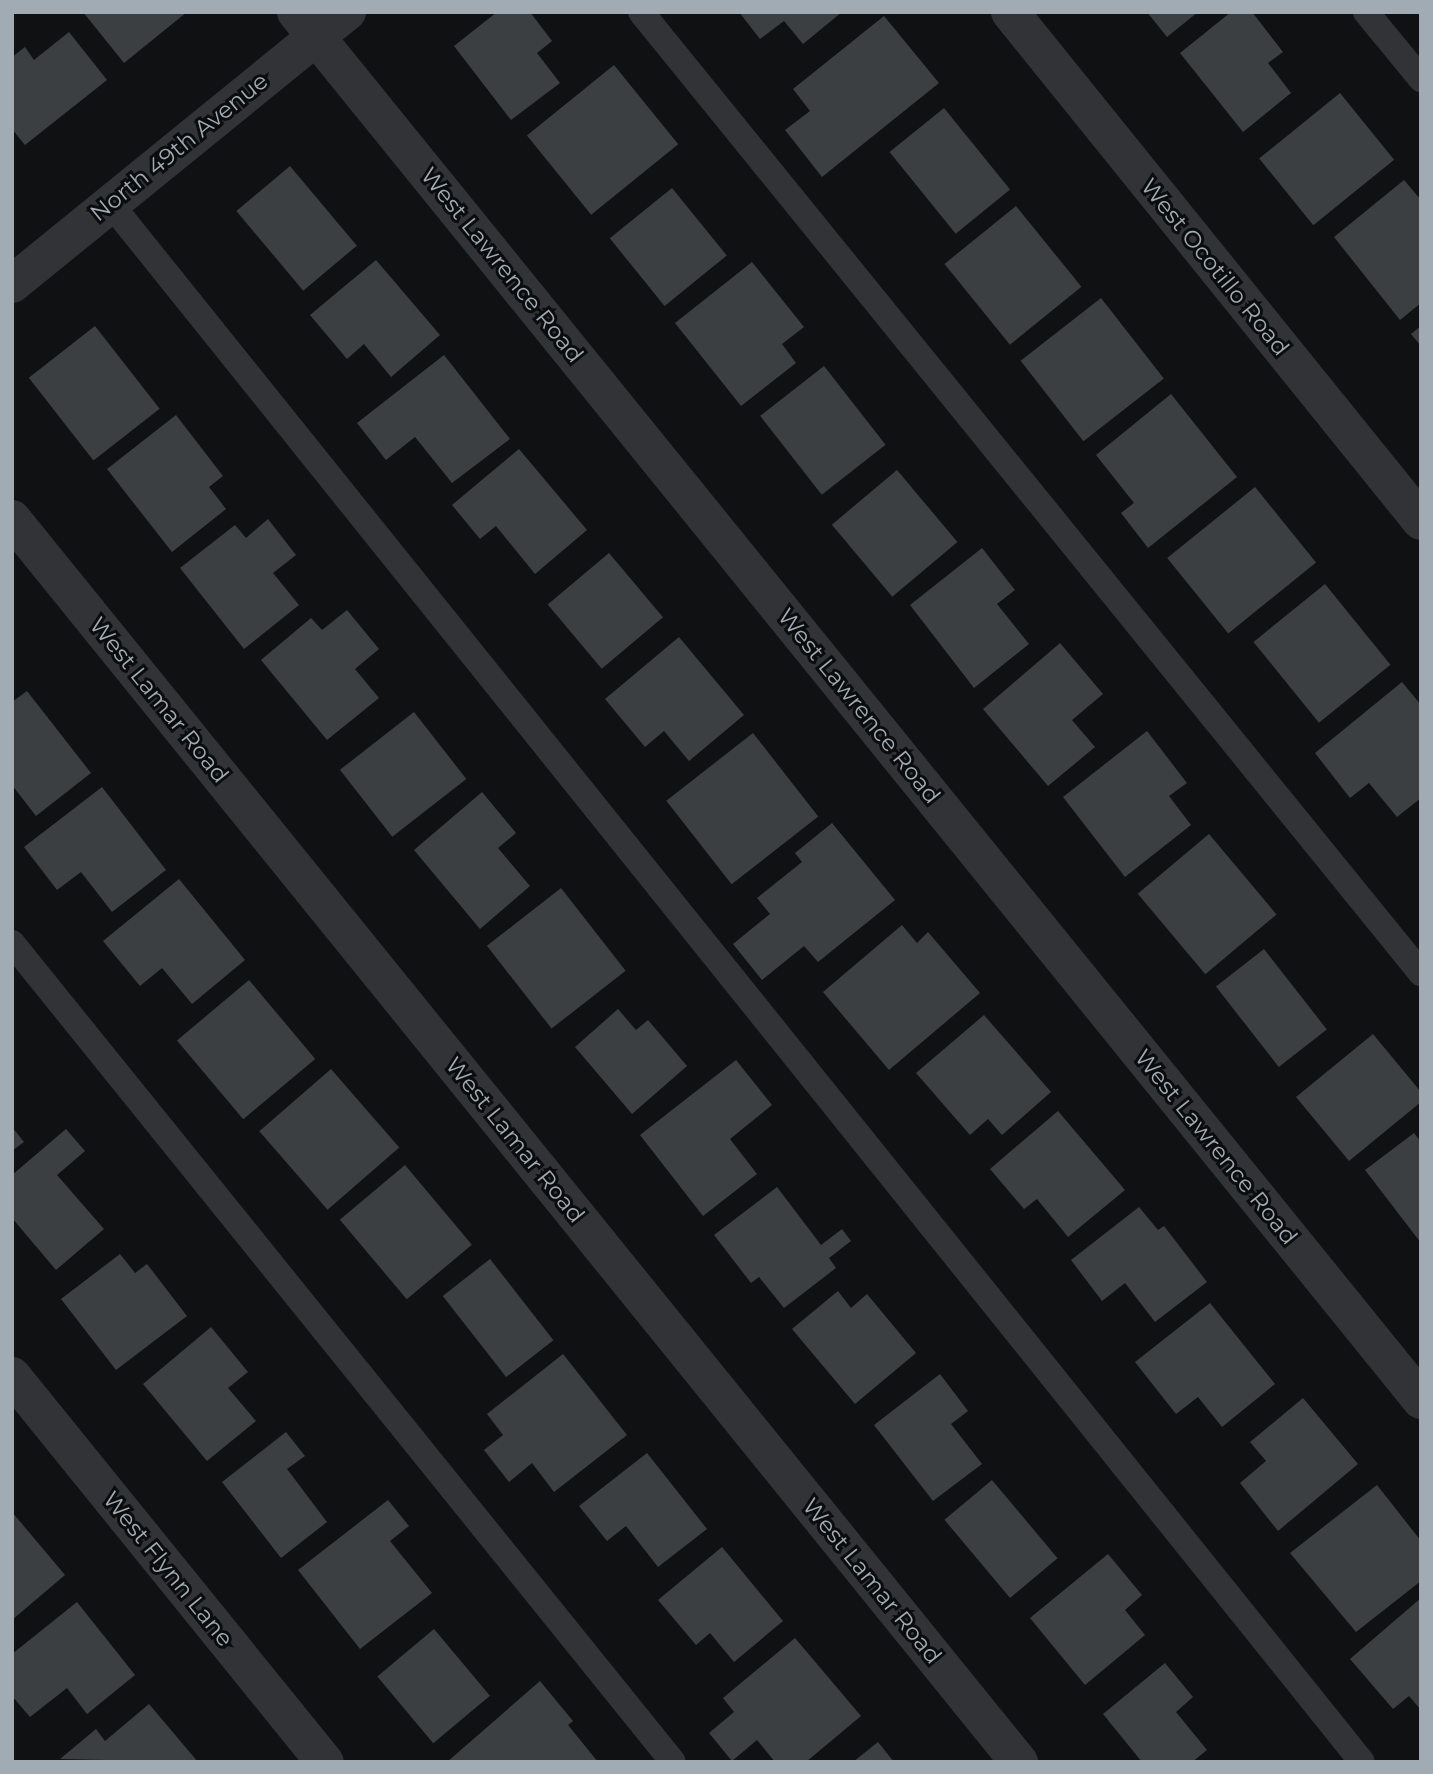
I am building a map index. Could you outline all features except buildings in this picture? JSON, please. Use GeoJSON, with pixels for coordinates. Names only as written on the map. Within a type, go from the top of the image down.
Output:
{"type":"FeatureCollection","features":[{"type":"Feature","properties":{"kind":"street","name":"North 49th Avenue"},"geometry":{"type":"LineString","coordinates":[[12,284],[110,202],[306,24],[347,12]]}},
{"type":"Feature","properties":{"kind":"street","name":"West Ocotillo Road"},"geometry":{"type":"LineString","coordinates":[[1010,12],[1421,521]]}},
{"type":"Feature","properties":{"kind":"street","name":"West Lawrence Road"},"geometry":{"type":"LineString","coordinates":[[306,24],[1421,1400]]}},
{"type":"Feature","properties":{"kind":"street","name":"West Lamar Road"},"geometry":{"type":"LineString","coordinates":[[12,519],[1019,1762]]}},
{"type":"Feature","properties":{"kind":"street","name":"West Flynn Lane"},"geometry":{"type":"LineString","coordinates":[[12,1376],[324,1762]]}},
{"type":"Feature","properties":{"kind":"lane"},"geometry":{"type":"LineString","coordinates":[[641,12],[1421,973]]}},
{"type":"Feature","properties":{"kind":"lane"},"geometry":{"type":"LineString","coordinates":[[1366,12],[1421,79]]}},
{"type":"Feature","properties":{"kind":"lane"},"geometry":{"type":"LineString","coordinates":[[110,202],[1362,1762]]}},
{"type":"Feature","properties":{"kind":"lane"},"geometry":{"type":"LineString","coordinates":[[12,943],[673,1762]]}}]}
